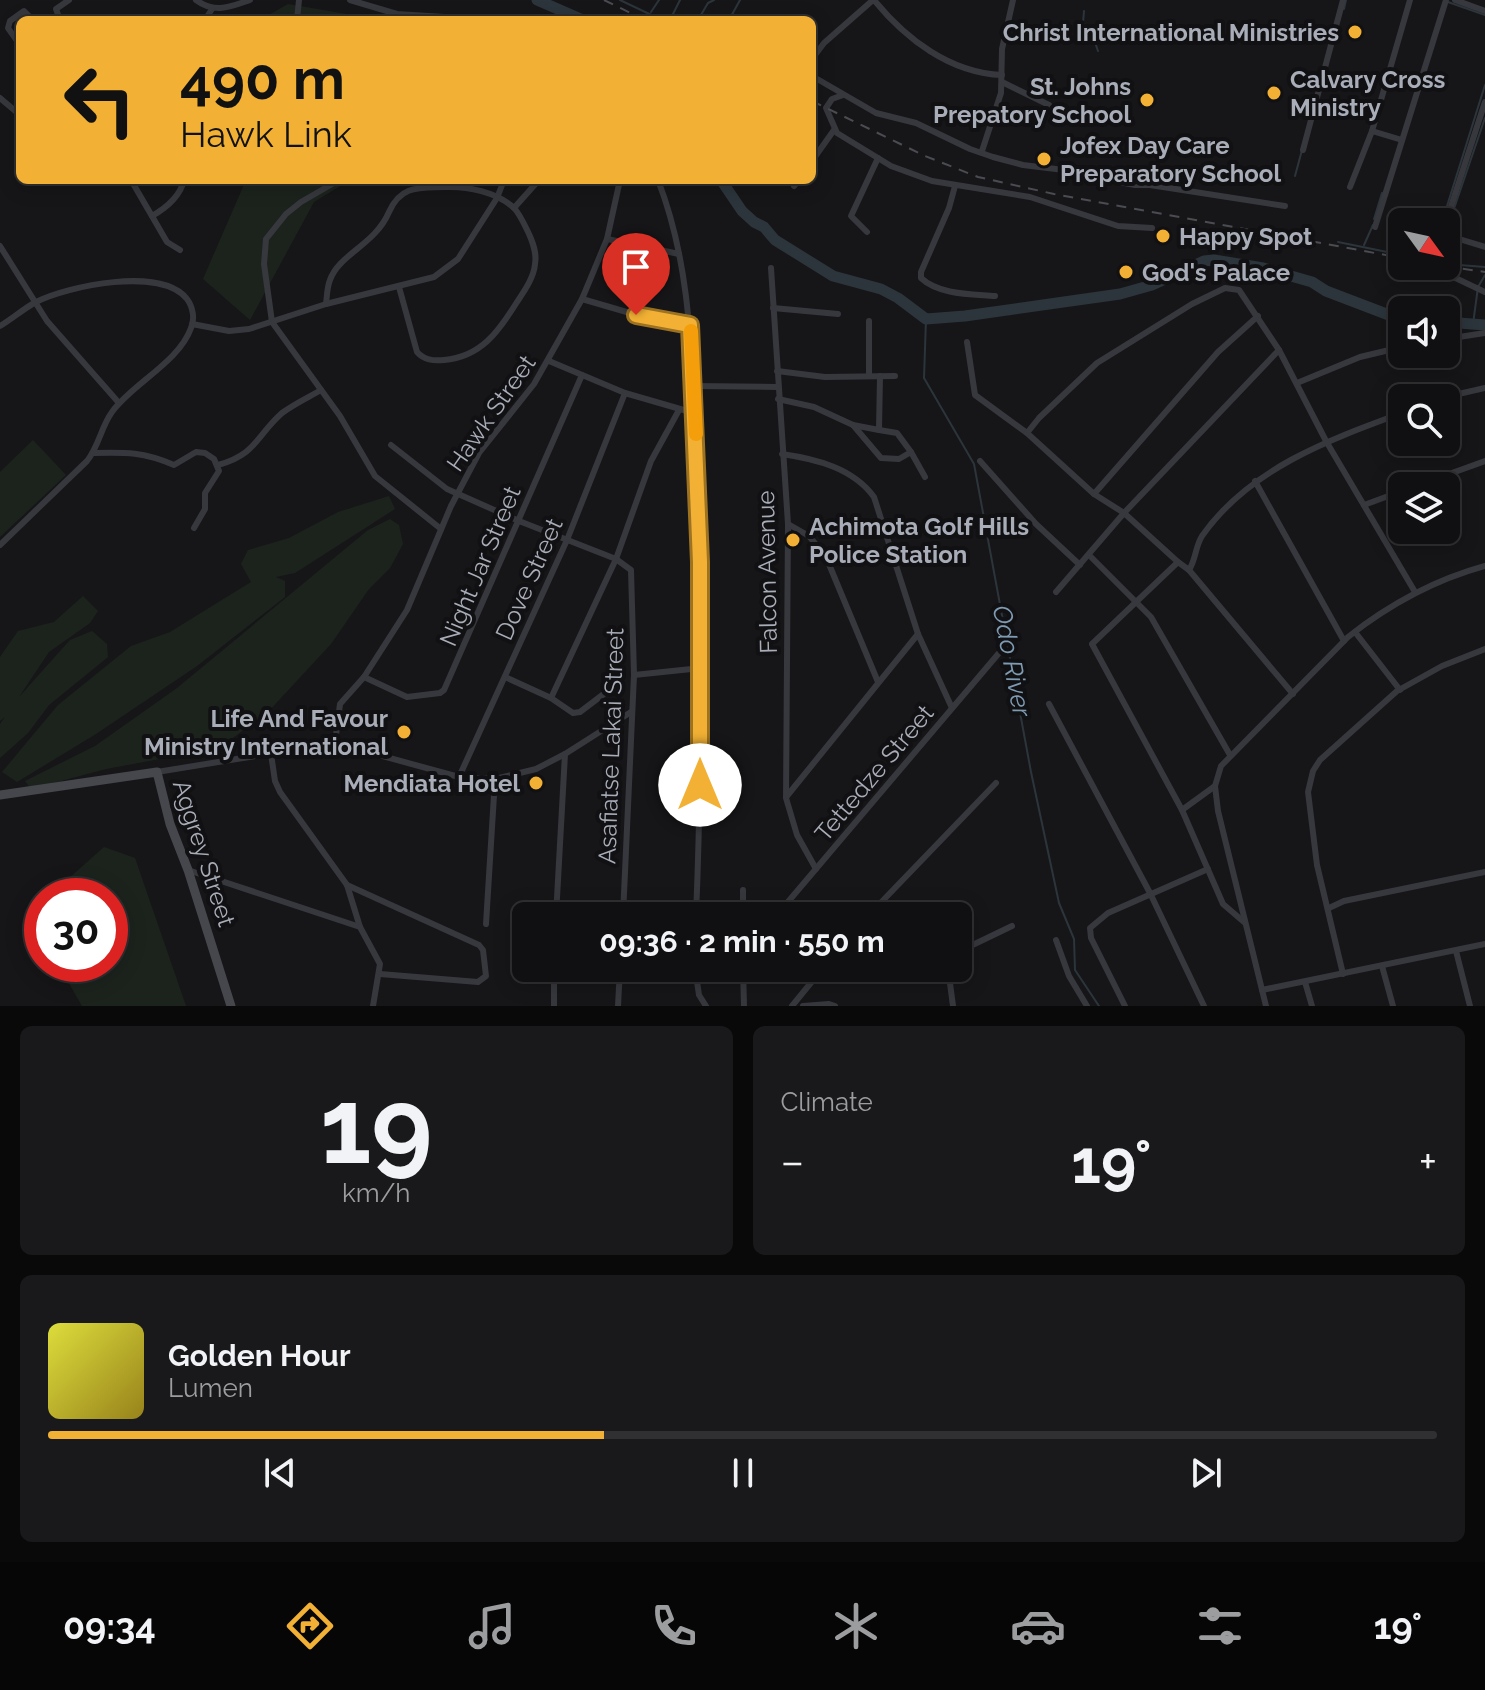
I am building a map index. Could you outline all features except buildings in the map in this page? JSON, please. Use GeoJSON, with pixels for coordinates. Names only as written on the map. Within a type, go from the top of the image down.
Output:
{"type":"FeatureCollection","features":[{"type":"Feature","properties":{"kind":"main road","name":"Aggrey Street"},"geometry":{"type":"LineString","coordinates":[[0,795],[157,772],[170,824],[188,870],[231,1006]]}},
{"type":"Feature","properties":{"kind":"street"},"geometry":{"type":"LineString","coordinates":[[59,16],[56,9],[69,0]]}},
{"type":"Feature","properties":{"kind":"street"},"geometry":{"type":"LineString","coordinates":[[196,0],[212,9],[229,8],[250,0]]}},
{"type":"Feature","properties":{"kind":"street"},"geometry":{"type":"LineString","coordinates":[[350,0],[397,14],[429,16]]}},
{"type":"Feature","properties":{"kind":"street"},"geometry":{"type":"LineString","coordinates":[[816,54],[874,0],[910,38],[951,63],[1002,78],[1049,105]]}},
{"type":"Feature","properties":{"kind":"street"},"geometry":{"type":"LineString","coordinates":[[982,151],[1001,93],[1002,49],[1013,0]]}},
{"type":"Feature","properties":{"kind":"street"},"geometry":{"type":"LineString","coordinates":[[1303,150],[1343,0]]}},
{"type":"Feature","properties":{"kind":"street"},"geometry":{"type":"LineString","coordinates":[[1350,187],[1372,131],[1410,0]]}},
{"type":"Feature","properties":{"kind":"street"},"geometry":{"type":"LineString","coordinates":[[1375,227],[1446,0]]}},
{"type":"Feature","properties":{"kind":"street"},"geometry":{"type":"LineString","coordinates":[[1455,0],[1485,11]]}},
{"type":"Feature","properties":{"kind":"street"},"geometry":{"type":"LineString","coordinates":[[208,16],[212,9]]}},
{"type":"Feature","properties":{"kind":"street"},"geometry":{"type":"LineString","coordinates":[[16,17],[8,24],[16,39]]}},
{"type":"Feature","properties":{"kind":"street"},"geometry":{"type":"LineString","coordinates":[[816,78],[876,113],[916,123],[970,149],[1023,165],[1064,170],[1082,180],[1110,179],[1285,206]]}},
{"type":"Feature","properties":{"kind":"street"},"geometry":{"type":"LineString","coordinates":[[843,95],[832,99],[826,108],[834,130],[878,158],[932,181],[1030,197],[1118,226],[1152,228]]}},
{"type":"Feature","properties":{"kind":"street"},"geometry":{"type":"LineString","coordinates":[[0,98],[16,112]]}},
{"type":"Feature","properties":{"kind":"street"},"geometry":{"type":"LineString","coordinates":[[1451,208],[1485,102]]}},
{"type":"Feature","properties":{"kind":"street"},"geometry":{"type":"LineString","coordinates":[[816,155],[834,130]]}},
{"type":"Feature","properties":{"kind":"street"},"geometry":{"type":"LineString","coordinates":[[1372,131],[1402,140]]}},
{"type":"Feature","properties":{"kind":"street"},"geometry":{"type":"LineString","coordinates":[[867,232],[851,216],[878,158]]}},
{"type":"Feature","properties":{"kind":"street"},"geometry":{"type":"LineString","coordinates":[[133,184],[167,242],[180,250]]}},
{"type":"Feature","properties":{"kind":"street"},"geometry":{"type":"LineString","coordinates":[[152,216],[170,203],[183,184]]}},
{"type":"Feature","properties":{"kind":"street"},"geometry":{"type":"LineString","coordinates":[[332,184],[293,208],[266,239],[264,264],[272,322],[340,416],[375,476],[441,529]]}},
{"type":"Feature","properties":{"kind":"street"},"geometry":{"type":"LineString","coordinates":[[192,324],[229,331],[249,329],[326,304],[434,277],[449,268],[463,251],[497,198],[502,184]]}},
{"type":"Feature","properties":{"kind":"street"},"geometry":{"type":"LineString","coordinates":[[514,208],[535,184]]}},
{"type":"Feature","properties":{"kind":"street","name":"Hawk Street"},"geometry":{"type":"LineString","coordinates":[[335,743],[337,709],[364,677],[407,610],[457,494],[479,453],[534,384],[582,299],[607,239],[619,184]]}},
{"type":"Feature","properties":{"kind":"street"},"geometry":{"type":"LineString","coordinates":[[659,184],[672,220],[689,299],[694,386],[701,668],[697,902]]}},
{"type":"Feature","properties":{"kind":"street"},"geometry":{"type":"LineString","coordinates":[[955,186],[921,278],[930,285],[951,291],[995,296]]}},
{"type":"Feature","properties":{"kind":"street"},"geometry":{"type":"LineString","coordinates":[[326,304],[333,273],[344,260],[375,236],[394,201],[403,192],[417,188],[467,187],[497,198],[514,208],[534,248],[535,266],[531,279],[502,326],[476,351],[442,360],[420,356],[414,347],[399,287]]}},
{"type":"Feature","properties":{"kind":"street"},"geometry":{"type":"LineString","coordinates":[[607,239],[679,254]]}},
{"type":"Feature","properties":{"kind":"street"},"geometry":{"type":"LineString","coordinates":[[1460,239],[1485,247]]}},
{"type":"Feature","properties":{"kind":"street"},"geometry":{"type":"LineString","coordinates":[[0,246],[47,321],[119,403]]}},
{"type":"Feature","properties":{"kind":"street","name":"Falcon Avenue"},"geometry":{"type":"LineString","coordinates":[[771,268],[788,524],[786,798],[797,835],[816,869]]}},
{"type":"Feature","properties":{"kind":"street"},"geometry":{"type":"LineString","coordinates":[[1460,280],[1485,292]]}},
{"type":"Feature","properties":{"kind":"street"},"geometry":{"type":"LineString","coordinates":[[0,326],[37,302],[76,289],[106,284],[134,281],[156,283],[183,294],[191,303],[192,324],[179,347],[110,414],[93,453],[0,545]]}},
{"type":"Feature","properties":{"kind":"street"},"geometry":{"type":"LineString","coordinates":[[1027,433],[1097,363],[1192,304],[1225,288],[1235,288],[1258,316],[1279,350],[1326,441],[1415,592]]}},
{"type":"Feature","properties":{"kind":"street"},"geometry":{"type":"LineString","coordinates":[[582,299],[661,322],[690,325]]}},
{"type":"Feature","properties":{"kind":"street"},"geometry":{"type":"LineString","coordinates":[[773,308],[838,314]]}},
{"type":"Feature","properties":{"kind":"street"},"geometry":{"type":"LineString","coordinates":[[1094,494],[1218,352],[1258,316]]}},
{"type":"Feature","properties":{"kind":"street"},"geometry":{"type":"LineString","coordinates":[[869,321],[869,376]]}},
{"type":"Feature","properties":{"kind":"street"},"geometry":{"type":"LineString","coordinates":[[1460,337],[1485,333]]}},
{"type":"Feature","properties":{"kind":"street"},"geometry":{"type":"LineString","coordinates":[[967,342],[973,393],[1027,433],[1094,494],[1124,513],[1189,570],[1293,694]]}},
{"type":"Feature","properties":{"kind":"street"},"geometry":{"type":"LineString","coordinates":[[1056,592],[1124,513],[1279,350]]}},
{"type":"Feature","properties":{"kind":"street"},"geometry":{"type":"LineString","coordinates":[[1297,383],[1360,357],[1388,350]]}},
{"type":"Feature","properties":{"kind":"street"},"geometry":{"type":"LineString","coordinates":[[549,361],[625,393],[694,413]]}},
{"type":"Feature","properties":{"kind":"street"},"geometry":{"type":"LineString","coordinates":[[777,371],[825,377],[895,376]]}},
{"type":"Feature","properties":{"kind":"street","name":"Night Jar Street"},"geometry":{"type":"LineString","coordinates":[[364,677],[407,697],[444,690],[582,375]]}},
{"type":"Feature","properties":{"kind":"street"},"geometry":{"type":"LineString","coordinates":[[879,430],[880,376]]}},
{"type":"Feature","properties":{"kind":"street"},"geometry":{"type":"LineString","coordinates":[[694,386],[777,387]]}},
{"type":"Feature","properties":{"kind":"street"},"geometry":{"type":"LineString","coordinates":[[1460,394],[1485,388]]}},
{"type":"Feature","properties":{"kind":"street"},"geometry":{"type":"LineString","coordinates":[[218,465],[240,457],[285,411],[321,390]]}},
{"type":"Feature","properties":{"kind":"street","name":"Dove Street"},"geometry":{"type":"LineString","coordinates":[[459,777],[567,540],[625,393]]}},
{"type":"Feature","properties":{"kind":"street"},"geometry":{"type":"LineString","coordinates":[[778,399],[814,407],[853,425],[897,433],[925,477]]}},
{"type":"Feature","properties":{"kind":"street"},"geometry":{"type":"LineString","coordinates":[[551,698],[616,559],[651,461],[679,410]]}},
{"type":"Feature","properties":{"kind":"street"},"geometry":{"type":"LineString","coordinates":[[1189,570],[1201,538],[1224,509],[1255,481],[1326,441],[1388,418]]}},
{"type":"Feature","properties":{"kind":"street"},"geometry":{"type":"LineString","coordinates":[[853,425],[881,458],[899,459],[911,452]]}},
{"type":"Feature","properties":{"kind":"street"},"geometry":{"type":"LineString","coordinates":[[391,445],[438,483],[457,494],[616,559]]}},
{"type":"Feature","properties":{"kind":"street"},"geometry":{"type":"LineString","coordinates":[[93,453],[153,455],[174,465],[190,454],[201,452],[209,455],[218,465],[217,476],[204,497],[205,512],[194,528]]}},
{"type":"Feature","properties":{"kind":"street"},"geometry":{"type":"LineString","coordinates":[[782,454],[817,459],[867,487],[874,497],[918,634],[952,708]]}},
{"type":"Feature","properties":{"kind":"street"},"geometry":{"type":"LineString","coordinates":[[980,461],[1036,524],[1080,565]]}},
{"type":"Feature","properties":{"kind":"street"},"geometry":{"type":"LineString","coordinates":[[1455,472],[1485,461]]}},
{"type":"Feature","properties":{"kind":"street"},"geometry":{"type":"LineString","coordinates":[[1255,481],[1344,641]]}},
{"type":"Feature","properties":{"kind":"street"},"geometry":{"type":"LineString","coordinates":[[1364,505],[1388,496]]}},
{"type":"Feature","properties":{"kind":"street"},"geometry":{"type":"LineString","coordinates":[[788,524],[809,536],[826,557],[878,682]]}},
{"type":"Feature","properties":{"kind":"street"},"geometry":{"type":"LineString","coordinates":[[1090,556],[1151,617],[1230,755]]}},
{"type":"Feature","properties":{"kind":"street","name":"Asafiatse Lakai Street"},"geometry":{"type":"LineString","coordinates":[[616,559],[629,567],[632,576],[634,675],[624,902]]}},
{"type":"Feature","properties":{"kind":"street"},"geometry":{"type":"LineString","coordinates":[[1178,562],[1092,644],[1182,810],[1223,904],[1244,922]]}},
{"type":"Feature","properties":{"kind":"street"},"geometry":{"type":"LineString","coordinates":[[1266,1006],[1218,811],[1215,786],[1221,766],[1355,632],[1415,592],[1485,566]]}},
{"type":"Feature","properties":{"kind":"street"},"geometry":{"type":"LineString","coordinates":[[1355,632],[1400,690]]}},
{"type":"Feature","properties":{"kind":"street"},"geometry":{"type":"LineString","coordinates":[[786,798],[918,634]]}},
{"type":"Feature","properties":{"kind":"street"},"geometry":{"type":"LineString","coordinates":[[1343,974],[1317,865],[1308,792],[1313,771],[1320,760],[1400,690],[1442,666],[1485,649]]}},
{"type":"Feature","properties":{"kind":"street","name":"Tettedze Street"},"geometry":{"type":"LineString","coordinates":[[788,902],[999,653]]}},
{"type":"Feature","properties":{"kind":"street"},"geometry":{"type":"LineString","coordinates":[[634,675],[701,668]]}},
{"type":"Feature","properties":{"kind":"street"},"geometry":{"type":"LineString","coordinates":[[505,677],[577,714],[609,690]]}},
{"type":"Feature","properties":{"kind":"street"},"geometry":{"type":"LineString","coordinates":[[1049,704],[1150,893],[1204,1006]]}},
{"type":"Feature","properties":{"kind":"street"},"geometry":{"type":"LineString","coordinates":[[157,772],[335,743],[459,777],[495,779],[536,769],[631,712]]}},
{"type":"Feature","properties":{"kind":"street"},"geometry":{"type":"LineString","coordinates":[[271,754],[280,792],[347,885],[360,927],[380,964],[373,1006]]}},
{"type":"Feature","properties":{"kind":"street"},"geometry":{"type":"LineString","coordinates":[[557,902],[565,754]]}},
{"type":"Feature","properties":{"kind":"street"},"geometry":{"type":"LineString","coordinates":[[486,924],[495,779]]}},
{"type":"Feature","properties":{"kind":"street"},"geometry":{"type":"LineString","coordinates":[[880,902],[996,783]]}},
{"type":"Feature","properties":{"kind":"street"},"geometry":{"type":"LineString","coordinates":[[1182,810],[1215,786]]}},
{"type":"Feature","properties":{"kind":"street"},"geometry":{"type":"LineString","coordinates":[[1125,1006],[1091,938],[1090,928],[1108,913],[1208,869]]}},
{"type":"Feature","properties":{"kind":"street"},"geometry":{"type":"LineString","coordinates":[[188,870],[360,927]]}},
{"type":"Feature","properties":{"kind":"street"},"geometry":{"type":"LineString","coordinates":[[1329,908],[1344,901],[1485,872]]}},
{"type":"Feature","properties":{"kind":"street"},"geometry":{"type":"LineString","coordinates":[[347,885],[479,945],[483,950],[486,976],[478,982],[380,974]]}},
{"type":"Feature","properties":{"kind":"street"},"geometry":{"type":"LineString","coordinates":[[743,890],[743,902]]}},
{"type":"Feature","properties":{"kind":"street"},"geometry":{"type":"LineString","coordinates":[[972,945],[1012,926]]}},
{"type":"Feature","properties":{"kind":"street"},"geometry":{"type":"LineString","coordinates":[[1056,940],[1069,976],[1087,1006]]}},
{"type":"Feature","properties":{"kind":"street"},"geometry":{"type":"LineString","coordinates":[[1262,990],[1485,944]]}},
{"type":"Feature","properties":{"kind":"street"},"geometry":{"type":"LineString","coordinates":[[1456,951],[1470,1006]]}},
{"type":"Feature","properties":{"kind":"street"},"geometry":{"type":"LineString","coordinates":[[1382,966],[1393,1006]]}},
{"type":"Feature","properties":{"kind":"street"},"geometry":{"type":"LineString","coordinates":[[554,982],[554,1006]]}},
{"type":"Feature","properties":{"kind":"street"},"geometry":{"type":"LineString","coordinates":[[618,1006],[619,982]]}},
{"type":"Feature","properties":{"kind":"street"},"geometry":{"type":"LineString","coordinates":[[697,982],[699,995],[706,1006]]}},
{"type":"Feature","properties":{"kind":"street"},"geometry":{"type":"LineString","coordinates":[[743,982],[744,1006]]}},
{"type":"Feature","properties":{"kind":"street"},"geometry":{"type":"LineString","coordinates":[[792,1006],[812,982]]}},
{"type":"Feature","properties":{"kind":"street"},"geometry":{"type":"LineString","coordinates":[[950,982],[953,1006]]}},
{"type":"Feature","properties":{"kind":"street"},"geometry":{"type":"LineString","coordinates":[[1305,982],[1312,1006]]}},
{"type":"Feature","properties":{"kind":"street"},"geometry":{"type":"LineString","coordinates":[[803,1006],[835,1006]]}},
{"type":"Feature","properties":{"kind":"shaded area"},"geometry":{"type":"Polygon","coordinates":[[[288,4],[358,16],[267,16],[288,4]]]}},
{"type":"Feature","properties":{"kind":"shaded area"},"geometry":{"type":"Polygon","coordinates":[[[244,184],[343,184],[314,202],[250,320],[203,279],[244,184]]]}},
{"type":"Feature","properties":{"kind":"shaded area"},"geometry":{"type":"Polygon","coordinates":[[[33,440],[66,475],[0,537],[0,472],[33,440]]]}},
{"type":"Feature","properties":{"kind":"shaded area"},"geometry":{"type":"Polygon","coordinates":[[[389,496],[395,509],[295,573],[276,577],[285,581],[285,597],[197,666],[96,734],[17,782],[2,772],[58,705],[131,646],[170,632],[251,582],[241,564],[248,550],[289,538],[338,512],[389,496]]]}},
{"type":"Feature","properties":{"kind":"shaded area"},"geometry":{"type":"Polygon","coordinates":[[[390,519],[399,525],[403,544],[390,568],[369,589],[331,644],[267,713],[219,748],[106,769],[31,789],[25,781],[95,746],[177,688],[368,530],[390,519]]]}},
{"type":"Feature","properties":{"kind":"shaded area"},"geometry":{"type":"Polygon","coordinates":[[[83,596],[98,611],[90,623],[49,652],[19,697],[70,640],[92,631],[107,644],[108,657],[49,705],[28,733],[0,758],[0,724],[5,717],[0,721],[0,657],[18,631],[54,622],[83,596]]]}},
{"type":"Feature","properties":{"kind":"shaded area"},"geometry":{"type":"Polygon","coordinates":[[[104,847],[135,858],[186,1006],[82,1006],[68,982],[128,982],[128,878],[69,878],[104,847]]]}},
{"type":"Feature","properties":{"kind":"waterway"},"geometry":{"type":"LineString","coordinates":[[537,0],[574,16]]}},
{"type":"Feature","properties":{"kind":"waterway"},"geometry":{"type":"LineString","coordinates":[[620,0],[654,16]]}},
{"type":"Feature","properties":{"kind":"waterway"},"geometry":{"type":"LineString","coordinates":[[651,12],[659,0]]}},
{"type":"Feature","properties":{"kind":"waterway"},"geometry":{"type":"LineString","coordinates":[[672,16],[680,0]]}},
{"type":"Feature","properties":{"kind":"waterway"},"geometry":{"type":"LineString","coordinates":[[700,16],[708,3],[714,0]]}},
{"type":"Feature","properties":{"kind":"waterway"},"geometry":{"type":"LineString","coordinates":[[731,16],[740,0]]}},
{"type":"Feature","properties":{"kind":"waterway"},"geometry":{"type":"LineString","coordinates":[[1344,9],[1346,0]]}},
{"type":"Feature","properties":{"kind":"waterway"},"geometry":{"type":"LineString","coordinates":[[1448,2],[1485,15]]}},
{"type":"Feature","properties":{"kind":"waterway"},"geometry":{"type":"LineString","coordinates":[[1084,11],[1083,23],[1091,31],[1098,51]]}},
{"type":"Feature","properties":{"kind":"waterway"},"geometry":{"type":"LineString","coordinates":[[1446,208],[1485,85]]}},
{"type":"Feature","properties":{"kind":"waterway"},"geometry":{"type":"LineString","coordinates":[[1454,208],[1485,118]]}},
{"type":"Feature","properties":{"kind":"waterway"},"geometry":{"type":"LineString","coordinates":[[1295,176],[1302,150]]}},
{"type":"Feature","properties":{"kind":"waterway"},"geometry":{"type":"LineString","coordinates":[[724,184],[742,211],[764,227],[775,240],[833,276],[881,289],[926,319],[1120,294],[1152,285],[1204,261],[1214,260],[1263,268],[1312,282],[1326,291],[1388,315]]}},
{"type":"Feature","properties":{"kind":"waterway"},"geometry":{"type":"LineString","coordinates":[[1374,219],[1382,193]]}},
{"type":"Feature","properties":{"kind":"waterway"},"geometry":{"type":"LineString","coordinates":[[1364,245],[1373,225]]}},
{"type":"Feature","properties":{"kind":"waterway"},"geometry":{"type":"LineString","coordinates":[[1338,242],[1388,252]]}},
{"type":"Feature","properties":{"kind":"waterway"},"geometry":{"type":"LineString","coordinates":[[1460,265],[1485,267]]}},
{"type":"Feature","properties":{"kind":"waterway"},"geometry":{"type":"LineString","coordinates":[[1473,324],[1478,287],[1485,275]]}},
{"type":"Feature","properties":{"kind":"waterway","name":"Odo River"},"geometry":{"type":"LineString","coordinates":[[926,319],[924,378],[974,464],[1031,772],[1059,903],[1074,939],[1075,970],[1099,1006]]}},
{"type":"Feature","properties":{"kind":"waterway"},"geometry":{"type":"LineString","coordinates":[[1460,323],[1485,325]]}},
{"type":"Feature","properties":{"kind":"railway"},"geometry":{"type":"LineString","coordinates":[[604,0],[637,16]]}},
{"type":"Feature","properties":{"kind":"railway"},"geometry":{"type":"LineString","coordinates":[[816,103],[925,156],[978,177],[1054,194],[1388,255]]}},
{"type":"Feature","properties":{"kind":"railway"},"geometry":{"type":"LineString","coordinates":[[1460,268],[1485,272]]}},
{"type":"Feature","properties":{"kind":"slow traffic"},"geometry":{"type":"LineString","coordinates":[[691,331],[696,434]]}},
{"type":"Feature","properties":{"kind":"place","name":"Christ International Ministries"},"geometry":{"type":"Point","coordinates":[1355,32]}},
{"type":"Feature","properties":{"kind":"place","name":"Calvary Cross Ministry"},"geometry":{"type":"Point","coordinates":[1274,93]}},
{"type":"Feature","properties":{"kind":"place","name":"St. Johns Prepatory School"},"geometry":{"type":"Point","coordinates":[1147,100]}},
{"type":"Feature","properties":{"kind":"place","name":"Jofex Day Care Preparatory School"},"geometry":{"type":"Point","coordinates":[1044,159]}},
{"type":"Feature","properties":{"kind":"place","name":"Happy Spot"},"geometry":{"type":"Point","coordinates":[1163,236]}},
{"type":"Feature","properties":{"kind":"place","name":"God's Palace"},"geometry":{"type":"Point","coordinates":[1126,272]}},
{"type":"Feature","properties":{"kind":"place","name":"Achimota Golf Hills Police Station"},"geometry":{"type":"Point","coordinates":[793,540]}},
{"type":"Feature","properties":{"kind":"place","name":"Life And Favour Ministry International"},"geometry":{"type":"Point","coordinates":[404,732]}},
{"type":"Feature","properties":{"kind":"place","name":"Mendiata Hotel"},"geometry":{"type":"Point","coordinates":[536,783]}},
{"type":"Feature","properties":{"kind":"route"},"geometry":{"type":"LineString","coordinates":[[636,315],[690,325],[700,562],[700,785]]}}]}
